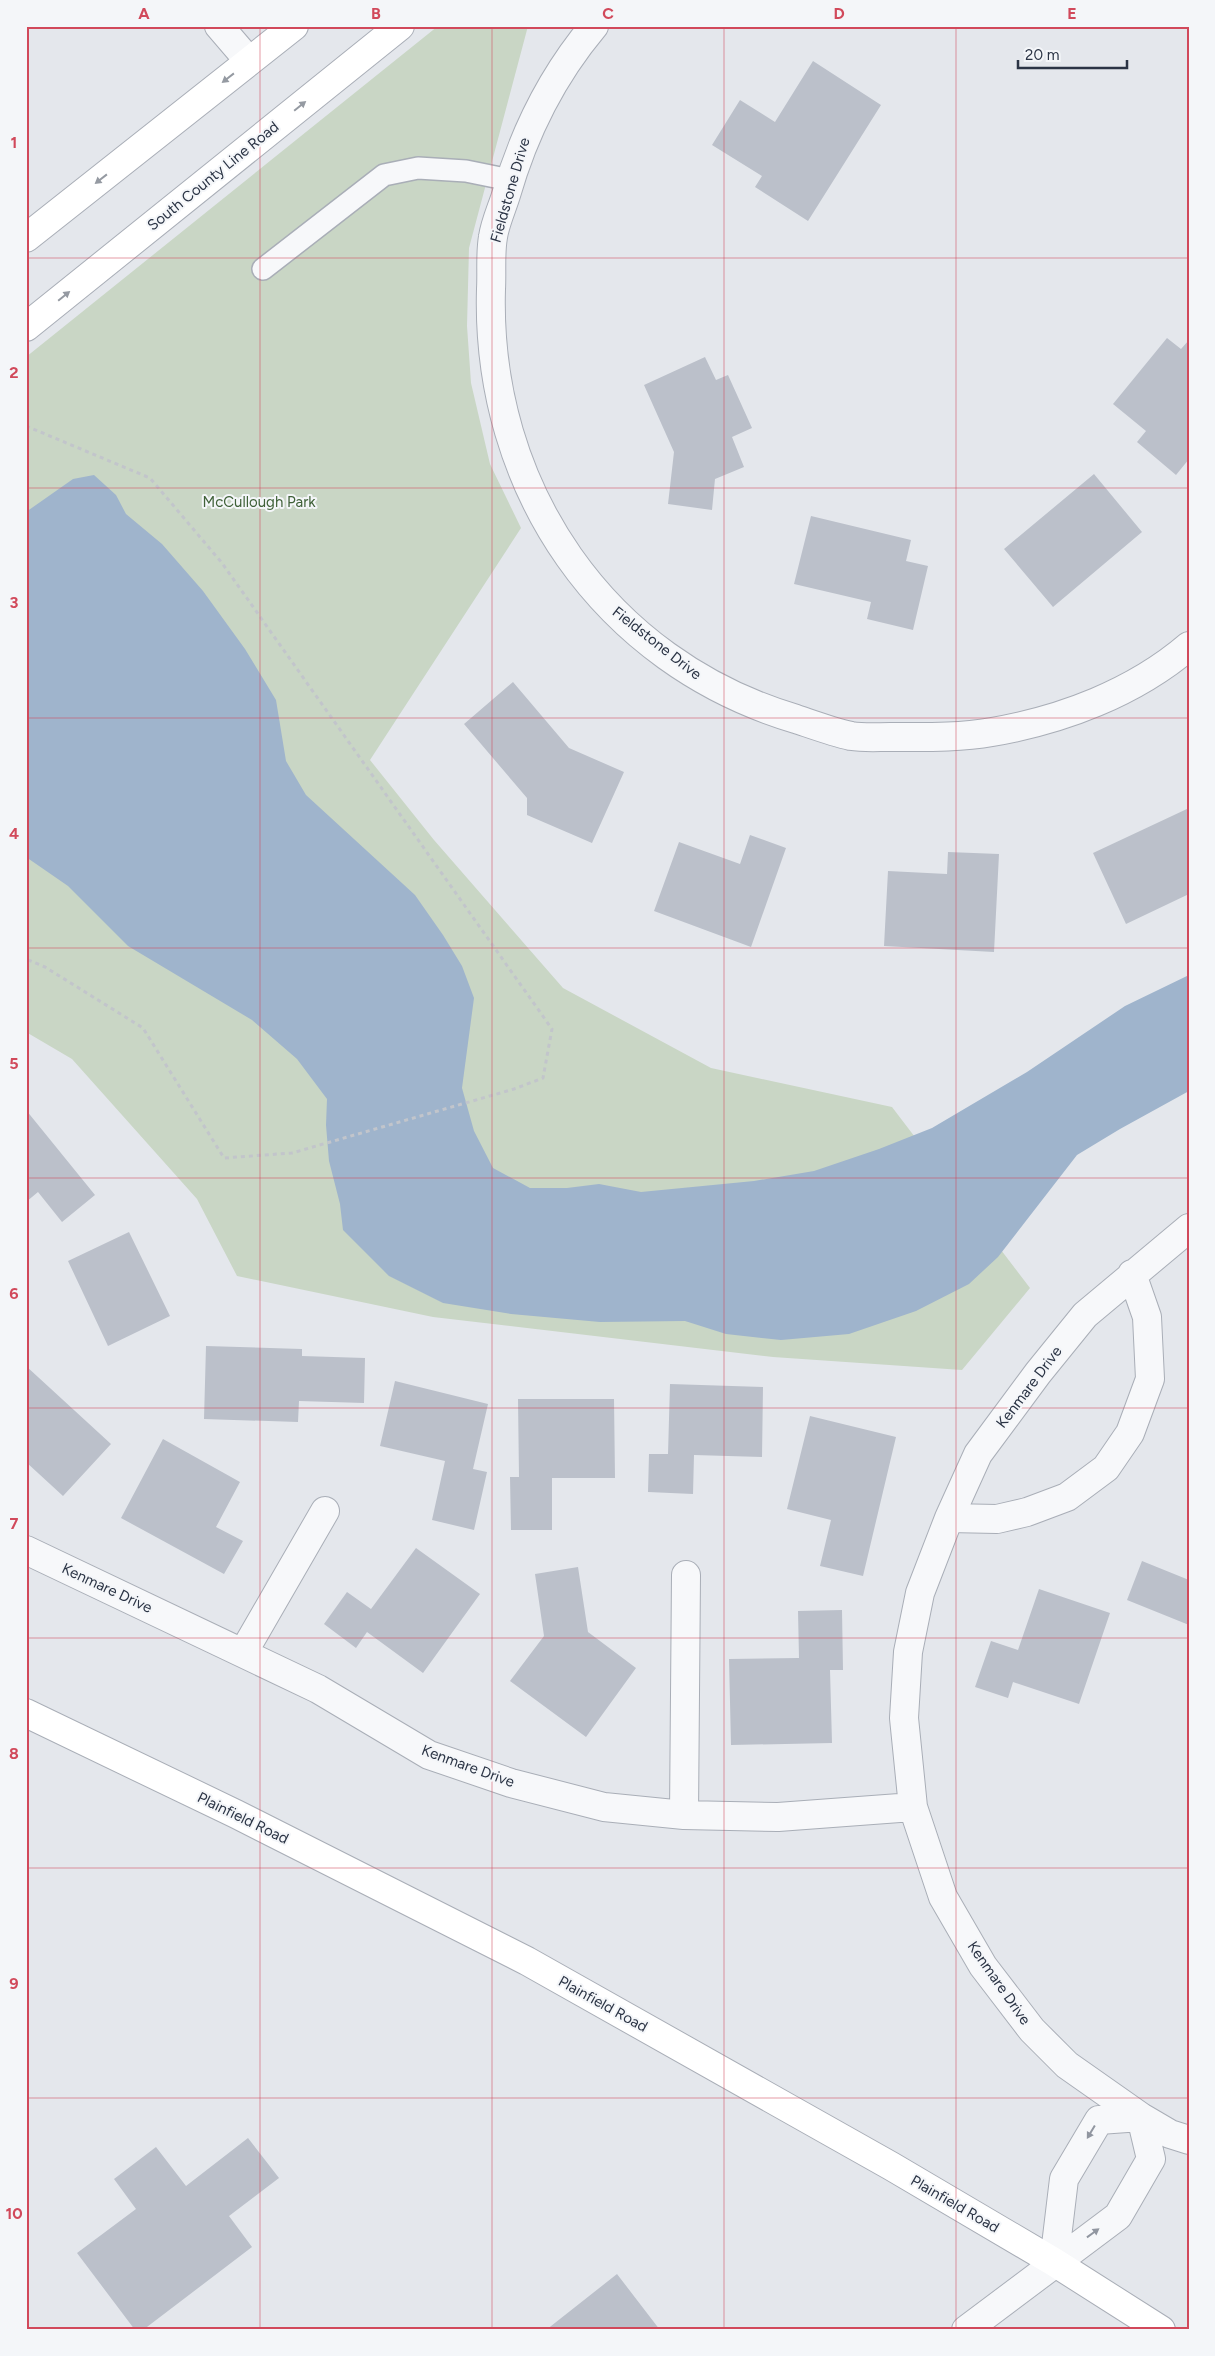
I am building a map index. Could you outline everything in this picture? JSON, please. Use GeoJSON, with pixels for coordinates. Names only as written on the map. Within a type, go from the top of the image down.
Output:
{"type":"FeatureCollection","features":[{"type":"Feature","properties":{"kind":"main road"},"geometry":{"type":"LineString","coordinates":[[26,238],[294,26]]}},
{"type":"Feature","properties":{"kind":"main road","name":"South County Line Road"},"geometry":{"type":"LineString","coordinates":[[26,326],[400,26]]}},
{"type":"Feature","properties":{"kind":"main road","name":"Plainfield Road"},"geometry":{"type":"LineString","coordinates":[[26,1713],[236,1814],[527,1962],[891,2166],[1054,2262],[1160,2330]]}},
{"type":"Feature","properties":{"kind":"street"},"geometry":{"type":"LineString","coordinates":[[220,26],[249,61]]}},
{"type":"Feature","properties":{"kind":"street","name":"Fieldstone Drive"},"geometry":{"type":"LineString","coordinates":[[594,26],[576,48],[544,98],[528,129],[493,237],[490,315],[498,393],[516,456],[531,493],[550,528],[572,562],[624,622],[704,681],[774,713],[853,736],[937,738],[975,735],[1049,720],[1089,705],[1150,674],[1189,646]]}},
{"type":"Feature","properties":{"kind":"street","name":"Kenmare Drive"},"geometry":{"type":"LineString","coordinates":[[1189,1228],[1132,1274],[1085,1316],[1038,1373],[978,1454],[949,1518],[920,1592],[908,1652],[904,1718],[913,1807],[943,1898],[983,1966],[1032,2030],[1067,2065],[1170,2134],[1189,2140]]}},
{"type":"Feature","properties":{"kind":"street"},"geometry":{"type":"LineString","coordinates":[[949,1518],[997,1519],[1027,1512],[1067,1497],[1106,1468],[1130,1434],[1150,1379],[1147,1318],[1132,1274]]}},
{"type":"Feature","properties":{"kind":"street"},"geometry":{"type":"LineString","coordinates":[[243,1653],[325,1511]]}},
{"type":"Feature","properties":{"kind":"street","name":"Kenmare Drive"},"geometry":{"type":"LineString","coordinates":[[26,1550],[318,1689],[429,1755],[511,1783],[604,1807],[684,1816],[778,1817],[913,1807]]}},
{"type":"Feature","properties":{"kind":"street"},"geometry":{"type":"LineString","coordinates":[[684,1816],[686,1575]]}},
{"type":"Feature","properties":{"kind":"street"},"geometry":{"type":"LineString","coordinates":[[966,2330],[1054,2262],[1118,2216],[1151,2159],[1141,2116],[1099,2120],[1094,2128],[1064,2179],[1054,2262]]}},
{"type":"Feature","properties":{"kind":"lane"},"geometry":{"type":"LineString","coordinates":[[263,270],[384,175],[418,168],[466,171],[510,180]]}},
{"type":"Feature","properties":{"kind":"path"},"geometry":{"type":"LineString","coordinates":[[26,426],[150,478],[222,563],[552,1029],[543,1078],[514,1089],[292,1153],[224,1158],[143,1028],[45,967],[26,959]]}},
{"type":"Feature","properties":{"kind":"green space","name":"McCullough Park"},"geometry":{"type":"Polygon","coordinates":[[[438,26],[528,26],[469,248],[467,326],[471,383],[490,464],[521,528],[370,760],[434,840],[563,988],[711,1068],[892,1107],[1030,1288],[962,1370],[773,1357],[433,1317],[237,1276],[197,1199],[72,1059],[26,1032],[26,357],[438,26]]]}},
{"type":"Feature","properties":{"kind":"water"},"geometry":{"type":"Polygon","coordinates":[[[94,475],[116,495],[126,514],[162,544],[203,591],[245,649],[276,700],[286,761],[306,795],[415,895],[462,966],[474,998],[462,1088],[474,1131],[493,1168],[530,1188],[567,1188],[599,1184],[641,1192],[754,1181],[814,1171],[879,1149],[932,1128],[1027,1072],[1125,1006],[1189,975],[1189,1091],[1077,1155],[998,1257],[969,1284],[916,1311],[849,1334],[781,1340],[726,1334],[685,1321],[600,1322],[511,1314],[443,1303],[389,1276],[343,1230],[340,1204],[329,1161],[326,1125],[327,1099],[297,1059],[252,1020],[128,946],[68,886],[26,857],[26,512],[73,479],[94,475]]]}},
{"type":"Feature","properties":{"kind":"building"},"geometry":{"type":"Polygon","coordinates":[[[813,61],[881,105],[808,221],[755,187],[762,176],[712,145],[740,100],[775,122],[813,61]]]}},
{"type":"Feature","properties":{"kind":"building"},"geometry":{"type":"Polygon","coordinates":[[[1167,338],[1181,349],[1189,340],[1189,459],[1176,475],[1137,442],[1146,431],[1113,404],[1167,338]]]}},
{"type":"Feature","properties":{"kind":"building"},"geometry":{"type":"Polygon","coordinates":[[[705,357],[716,380],[728,375],[752,428],[732,437],[744,467],[715,479],[712,510],[668,504],[674,452],[644,385],[705,357]]]}},
{"type":"Feature","properties":{"kind":"building"},"geometry":{"type":"Polygon","coordinates":[[[1094,474],[1142,532],[1053,607],[1004,549],[1094,474]]]}},
{"type":"Feature","properties":{"kind":"building"},"geometry":{"type":"Polygon","coordinates":[[[811,516],[911,540],[906,561],[928,566],[913,630],[867,619],[871,602],[794,584],[811,516]]]}},
{"type":"Feature","properties":{"kind":"building"},"geometry":{"type":"Polygon","coordinates":[[[513,682],[569,748],[624,772],[592,843],[527,815],[527,798],[464,724],[513,682]]]}},
{"type":"Feature","properties":{"kind":"building"},"geometry":{"type":"Polygon","coordinates":[[[1189,808],[1189,894],[1126,924],[1093,853],[1189,808]]]}},
{"type":"Feature","properties":{"kind":"building"},"geometry":{"type":"Polygon","coordinates":[[[750,835],[786,848],[751,947],[654,911],[679,842],[740,864],[750,835]]]}},
{"type":"Feature","properties":{"kind":"building"},"geometry":{"type":"Polygon","coordinates":[[[948,852],[999,854],[994,952],[884,946],[888,871],[947,874],[948,852]]]}},
{"type":"Feature","properties":{"kind":"building"},"geometry":{"type":"Polygon","coordinates":[[[26,1110],[95,1195],[62,1222],[38,1192],[26,1202],[26,1110]]]}},
{"type":"Feature","properties":{"kind":"building"},"geometry":{"type":"Polygon","coordinates":[[[129,1232],[170,1316],[108,1346],[68,1261],[129,1232]]]}},
{"type":"Feature","properties":{"kind":"building"},"geometry":{"type":"Polygon","coordinates":[[[206,1346],[302,1349],[302,1356],[365,1358],[364,1403],[299,1401],[298,1422],[204,1419],[206,1346]]]}},
{"type":"Feature","properties":{"kind":"building"},"geometry":{"type":"Polygon","coordinates":[[[26,1366],[111,1444],[63,1496],[26,1462],[26,1366]]]}},
{"type":"Feature","properties":{"kind":"building"},"geometry":{"type":"Polygon","coordinates":[[[395,1381],[488,1404],[473,1469],[487,1472],[474,1530],[432,1520],[445,1461],[380,1446],[395,1381]]]}},
{"type":"Feature","properties":{"kind":"building"},"geometry":{"type":"Polygon","coordinates":[[[670,1384],[763,1387],[762,1457],[694,1455],[693,1494],[648,1492],[649,1454],[668,1454],[670,1384]]]}},
{"type":"Feature","properties":{"kind":"building"},"geometry":{"type":"Polygon","coordinates":[[[518,1399],[614,1399],[615,1478],[552,1478],[552,1530],[511,1530],[510,1477],[519,1477],[518,1399]]]}},
{"type":"Feature","properties":{"kind":"building"},"geometry":{"type":"Polygon","coordinates":[[[810,1416],[896,1437],[863,1576],[820,1566],[831,1520],[787,1509],[810,1416]]]}},
{"type":"Feature","properties":{"kind":"building"},"geometry":{"type":"Polygon","coordinates":[[[163,1439],[240,1482],[216,1527],[243,1541],[224,1574],[121,1518],[163,1439]]]}},
{"type":"Feature","properties":{"kind":"building"},"geometry":{"type":"Polygon","coordinates":[[[416,1548],[480,1594],[423,1673],[367,1632],[356,1648],[324,1624],[347,1592],[371,1609],[416,1548]]]}},
{"type":"Feature","properties":{"kind":"building"},"geometry":{"type":"Polygon","coordinates":[[[1142,1561],[1189,1580],[1189,1625],[1127,1600],[1142,1561]]]}},
{"type":"Feature","properties":{"kind":"building"},"geometry":{"type":"Polygon","coordinates":[[[578,1567],[588,1632],[636,1668],[586,1737],[510,1681],[544,1636],[535,1574],[578,1567]]]}},
{"type":"Feature","properties":{"kind":"building"},"geometry":{"type":"Polygon","coordinates":[[[1039,1589],[1110,1613],[1079,1704],[1013,1682],[1008,1698],[975,1687],[991,1641],[1018,1650],[1039,1589]]]}},
{"type":"Feature","properties":{"kind":"building"},"geometry":{"type":"Polygon","coordinates":[[[842,1610],[843,1670],[830,1670],[832,1743],[731,1745],[729,1659],[799,1658],[798,1611],[842,1610]]]}},
{"type":"Feature","properties":{"kind":"building"},"geometry":{"type":"Polygon","coordinates":[[[248,2138],[279,2178],[229,2216],[252,2247],[143,2330],[135,2330],[77,2253],[136,2209],[114,2179],[156,2147],[186,2186],[248,2138]]]}},
{"type":"Feature","properties":{"kind":"building"},"geometry":{"type":"Polygon","coordinates":[[[617,2274],[660,2330],[546,2330],[617,2274]]]}}]}
